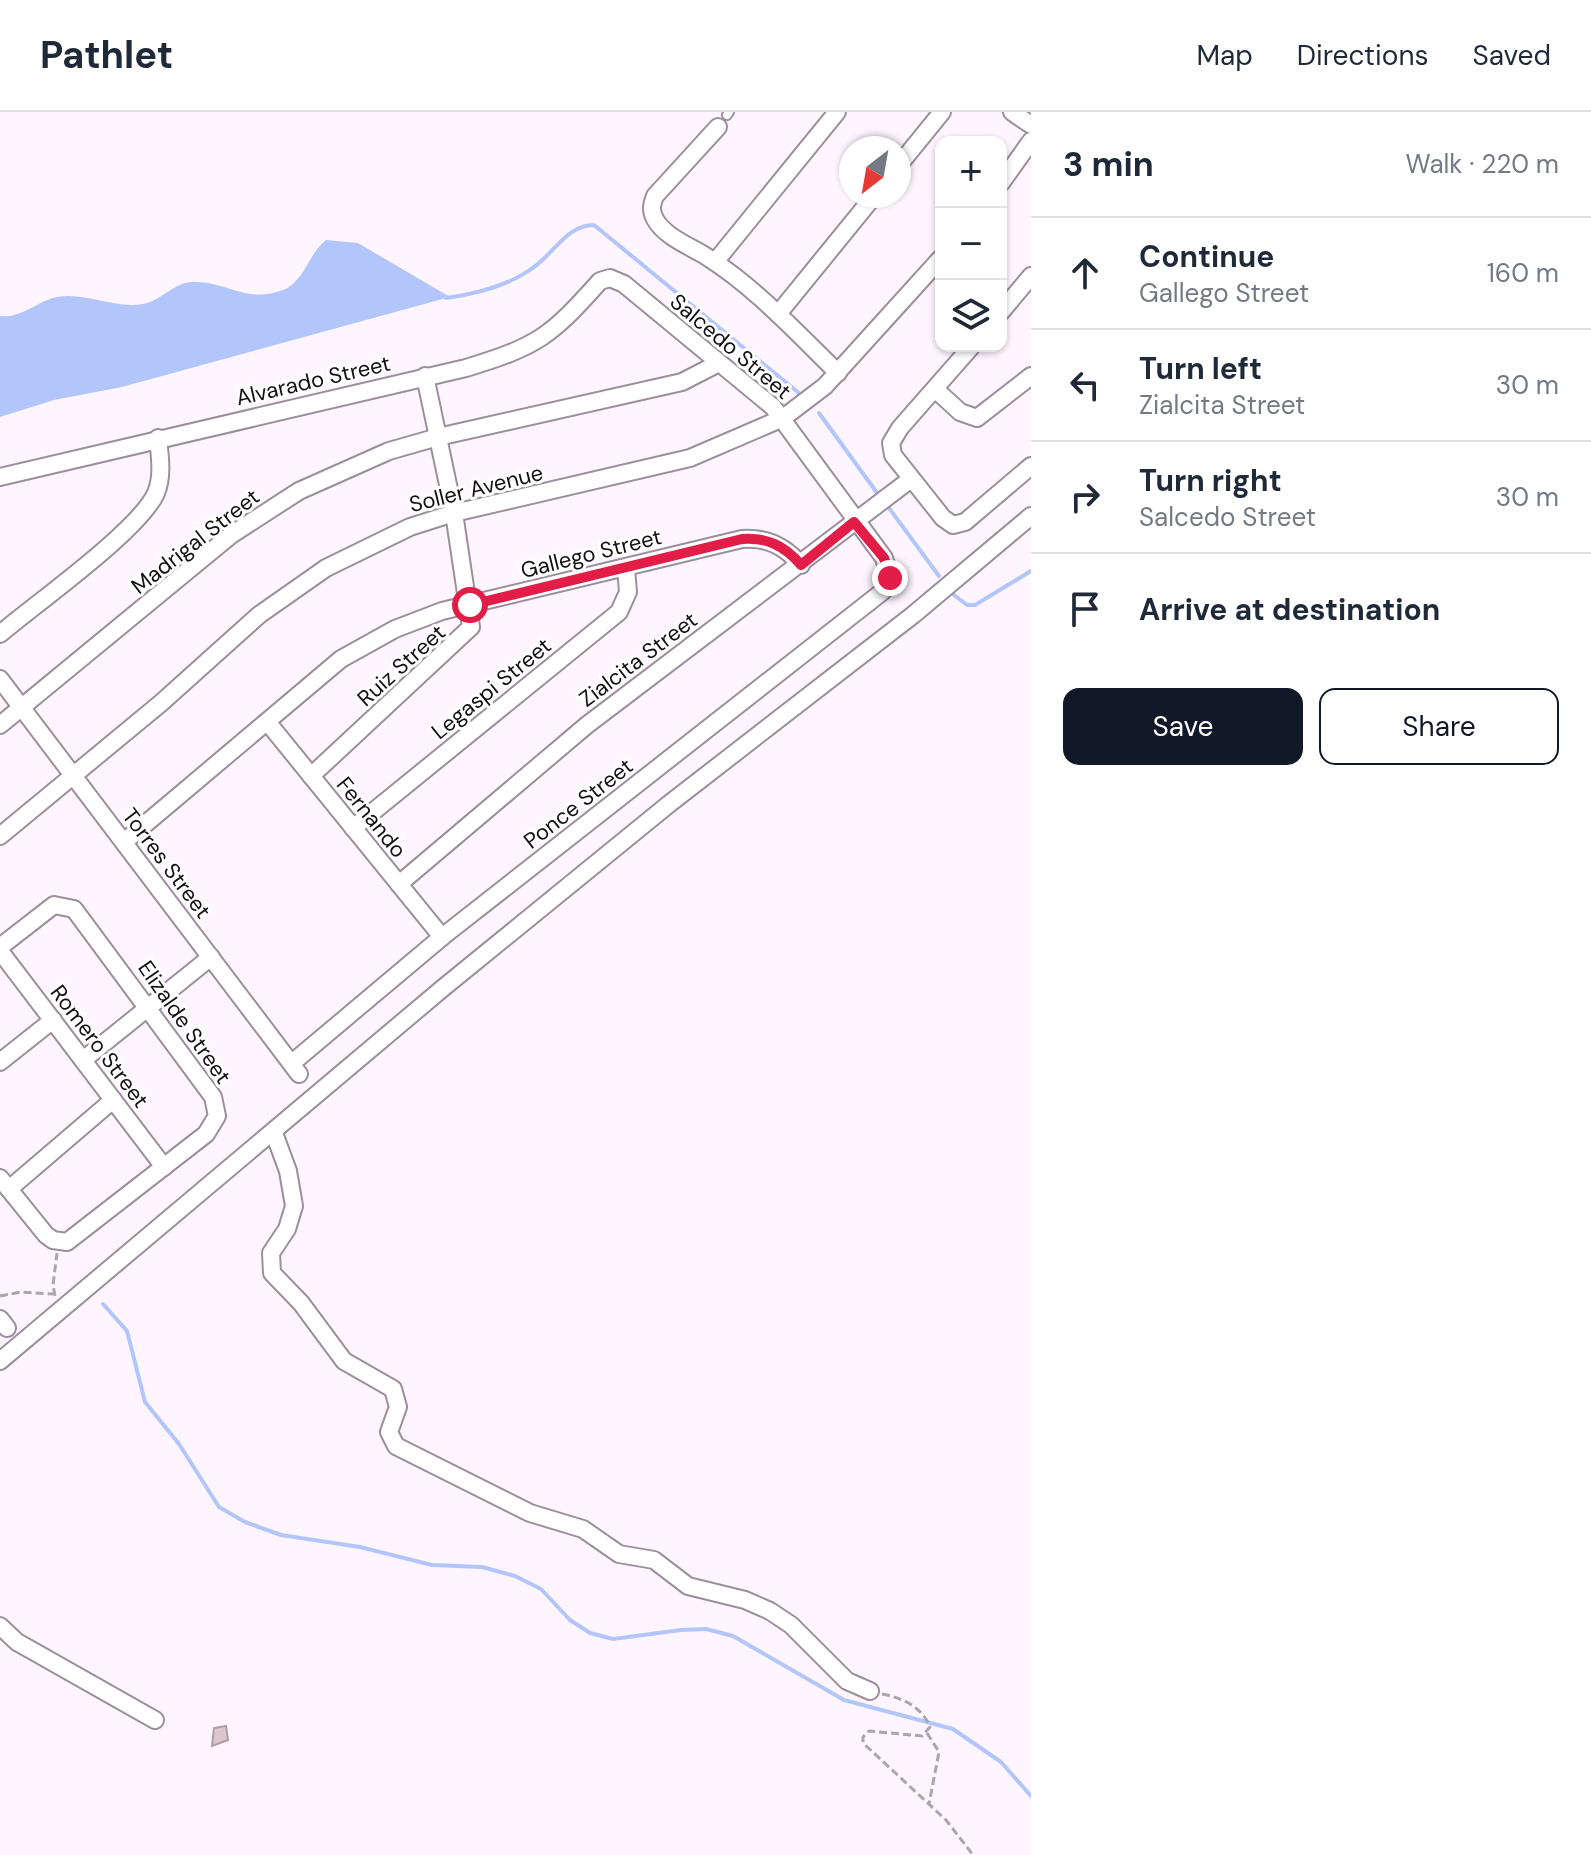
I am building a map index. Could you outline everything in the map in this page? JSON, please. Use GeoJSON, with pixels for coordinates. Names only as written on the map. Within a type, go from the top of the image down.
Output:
{"type":"FeatureCollection","features":[{"type":"Feature","properties":{"kind":"street"},"geometry":{"type":"LineString","coordinates":[[715,262],[837,112]]}},
{"type":"Feature","properties":{"kind":"street"},"geometry":{"type":"LineString","coordinates":[[911,150],[942,112]]}},
{"type":"Feature","properties":{"kind":"street"},"geometry":{"type":"LineString","coordinates":[[1012,112],[1031,125]]}},
{"type":"Feature","properties":{"kind":"street"},"geometry":{"type":"LineString","coordinates":[[725,118],[655,196],[651,208],[655,220],[665,231],[715,262],[778,314],[838,373]]}},
{"type":"Feature","properties":{"kind":"street"},"geometry":{"type":"LineString","coordinates":[[1007,175],[1031,141]]}},
{"type":"Feature","properties":{"kind":"street"},"geometry":{"type":"LineString","coordinates":[[778,314],[864,208]]}},
{"type":"Feature","properties":{"kind":"street","name":"Soller Avenue"},"geometry":{"type":"LineString","coordinates":[[0,836],[290,590],[373,543],[454,513],[690,458],[783,418],[813,397],[838,373],[935,265]]}},
{"type":"Feature","properties":{"kind":"street","name":"Salcedo Street"},"geometry":{"type":"LineString","coordinates":[[610,278],[624,284],[783,418],[854,522],[884,558],[890,578]]}},
{"type":"Feature","properties":{"kind":"street","name":"Alvarado Street"},"geometry":{"type":"LineString","coordinates":[[0,477],[466,368],[521,351],[545,338],[600,281],[610,278]]}},
{"type":"Feature","properties":{"kind":"street"},"geometry":{"type":"LineString","coordinates":[[1007,306],[1028,286]]}},
{"type":"Feature","properties":{"kind":"street"},"geometry":{"type":"LineString","coordinates":[[967,352],[891,443],[893,455],[947,523],[958,525],[1031,466]]}},
{"type":"Feature","properties":{"kind":"street","name":"Madrigal Street"},"geometry":{"type":"LineString","coordinates":[[0,725],[231,535],[299,491],[389,451],[682,382],[719,363]]}},
{"type":"Feature","properties":{"kind":"street","name":"Ruiz Street"},"geometry":{"type":"LineString","coordinates":[[311,776],[467,635],[472,621],[454,513],[425,376]]}},
{"type":"Feature","properties":{"kind":"street"},"geometry":{"type":"LineString","coordinates":[[935,389],[960,412],[977,418],[1031,376]]}},
{"type":"Feature","properties":{"kind":"street"},"geometry":{"type":"LineString","coordinates":[[0,634],[124,532],[149,505],[160,480],[158,438]]}},
{"type":"Feature","properties":{"kind":"street","name":"Zialcita Street"},"geometry":{"type":"LineString","coordinates":[[399,884],[587,725],[911,479]]}},
{"type":"Feature","properties":{"kind":"street"},"geometry":{"type":"LineString","coordinates":[[0,1361],[443,988],[669,804],[913,615],[1031,516]]}},
{"type":"Feature","properties":{"kind":"street","name":"Gallego Street"},"geometry":{"type":"LineString","coordinates":[[124,842],[269,724],[319,677],[365,644],[422,618],[751,538],[777,545],[801,565]]}},
{"type":"Feature","properties":{"kind":"street","name":"Legaspi Street"},"geometry":{"type":"LineString","coordinates":[[353,828],[619,612],[628,592],[626,568]]}},
{"type":"Feature","properties":{"kind":"street","name":"Ponce Street"},"geometry":{"type":"LineString","coordinates":[[295,1069],[442,937],[882,592],[890,578]]}},
{"type":"Feature","properties":{"kind":"street","name":"Torres Street"},"geometry":{"type":"LineString","coordinates":[[0,679],[295,1069]]}},
{"type":"Feature","properties":{"kind":"street","name":"Fernando"},"geometry":{"type":"LineString","coordinates":[[269,724],[442,937]]}},
{"type":"Feature","properties":{"kind":"street","name":"Elizalde Street"},"geometry":{"type":"LineString","coordinates":[[0,949],[44,911],[64,905],[83,918],[216,1106],[217,1116],[206,1134],[73,1239],[60,1242]]}},
{"type":"Feature","properties":{"kind":"street","name":"Romero Street"},"geometry":{"type":"LineString","coordinates":[[0,949],[164,1167]]}},
{"type":"Feature","properties":{"kind":"street"},"geometry":{"type":"LineString","coordinates":[[83,1060],[211,957]]}},
{"type":"Feature","properties":{"kind":"street"},"geometry":{"type":"LineString","coordinates":[[0,1062],[53,1020]]}},
{"type":"Feature","properties":{"kind":"street"},"geometry":{"type":"LineString","coordinates":[[60,1242],[46,1235],[4,1183],[113,1100]]}},
{"type":"Feature","properties":{"kind":"street"},"geometry":{"type":"LineString","coordinates":[[274,1133],[288,1171],[294,1206],[287,1229],[271,1253],[272,1273],[301,1303],[344,1361],[393,1389],[398,1407],[389,1432],[396,1446],[530,1513],[583,1529],[619,1554],[654,1560],[688,1586],[745,1600],[770,1611],[791,1625],[847,1681],[870,1691]]}},
{"type":"Feature","properties":{"kind":"street"},"geometry":{"type":"LineString","coordinates":[[0,1626],[17,1642],[155,1720]]}},
{"type":"Feature","properties":{"kind":"path"},"geometry":{"type":"LineString","coordinates":[[0,1296],[21,1292],[53,1294],[60,1242]]}},
{"type":"Feature","properties":{"kind":"path"},"geometry":{"type":"LineString","coordinates":[[870,1691],[910,1703],[924,1716],[930,1727],[927,1733],[913,1737],[869,1731],[863,1737],[870,1752],[958,1831],[973,1855]]}},
{"type":"Feature","properties":{"kind":"path"},"geometry":{"type":"LineString","coordinates":[[927,1733],[939,1752],[929,1804]]}},
{"type":"Feature","properties":{"kind":"water"},"geometry":{"type":"Polygon","coordinates":[[[326,240],[358,243],[450,297],[122,387],[54,400],[0,417],[0,316],[15,315],[50,299],[68,296],[143,304],[180,285],[193,282],[258,295],[270,294],[290,286],[326,240]]]}},
{"type":"Feature","properties":{"kind":"building"},"geometry":{"type":"Polygon","coordinates":[[[226,1726],[228,1740],[212,1746],[214,1728],[226,1726]]]}},
{"type":"Feature","properties":{"kind":"waterway"},"geometry":{"type":"LineString","coordinates":[[446,298],[480,291],[514,279],[542,261],[576,229],[594,225],[800,394]]}},
{"type":"Feature","properties":{"kind":"waterway"},"geometry":{"type":"LineString","coordinates":[[819,413],[880,497]]}},
{"type":"Feature","properties":{"kind":"waterway"},"geometry":{"type":"LineString","coordinates":[[886,504],[939,576]]}},
{"type":"Feature","properties":{"kind":"waterway"},"geometry":{"type":"LineString","coordinates":[[954,595],[967,605],[975,605],[1031,571]]}},
{"type":"Feature","properties":{"kind":"waterway"},"geometry":{"type":"LineString","coordinates":[[103,1304],[127,1331],[145,1402],[179,1444],[219,1507],[245,1522],[281,1535],[360,1547],[432,1565],[482,1567],[515,1576],[541,1589],[570,1620],[590,1633],[613,1639],[706,1629],[733,1636],[844,1700],[953,1729],[1001,1762],[1031,1796]]}},
{"type":"Feature","properties":{"kind":"route"},"geometry":{"type":"LineString","coordinates":[[470,605],[742,539],[760,538],[777,545],[801,565],[854,522],[884,558],[890,578]]}}]}
